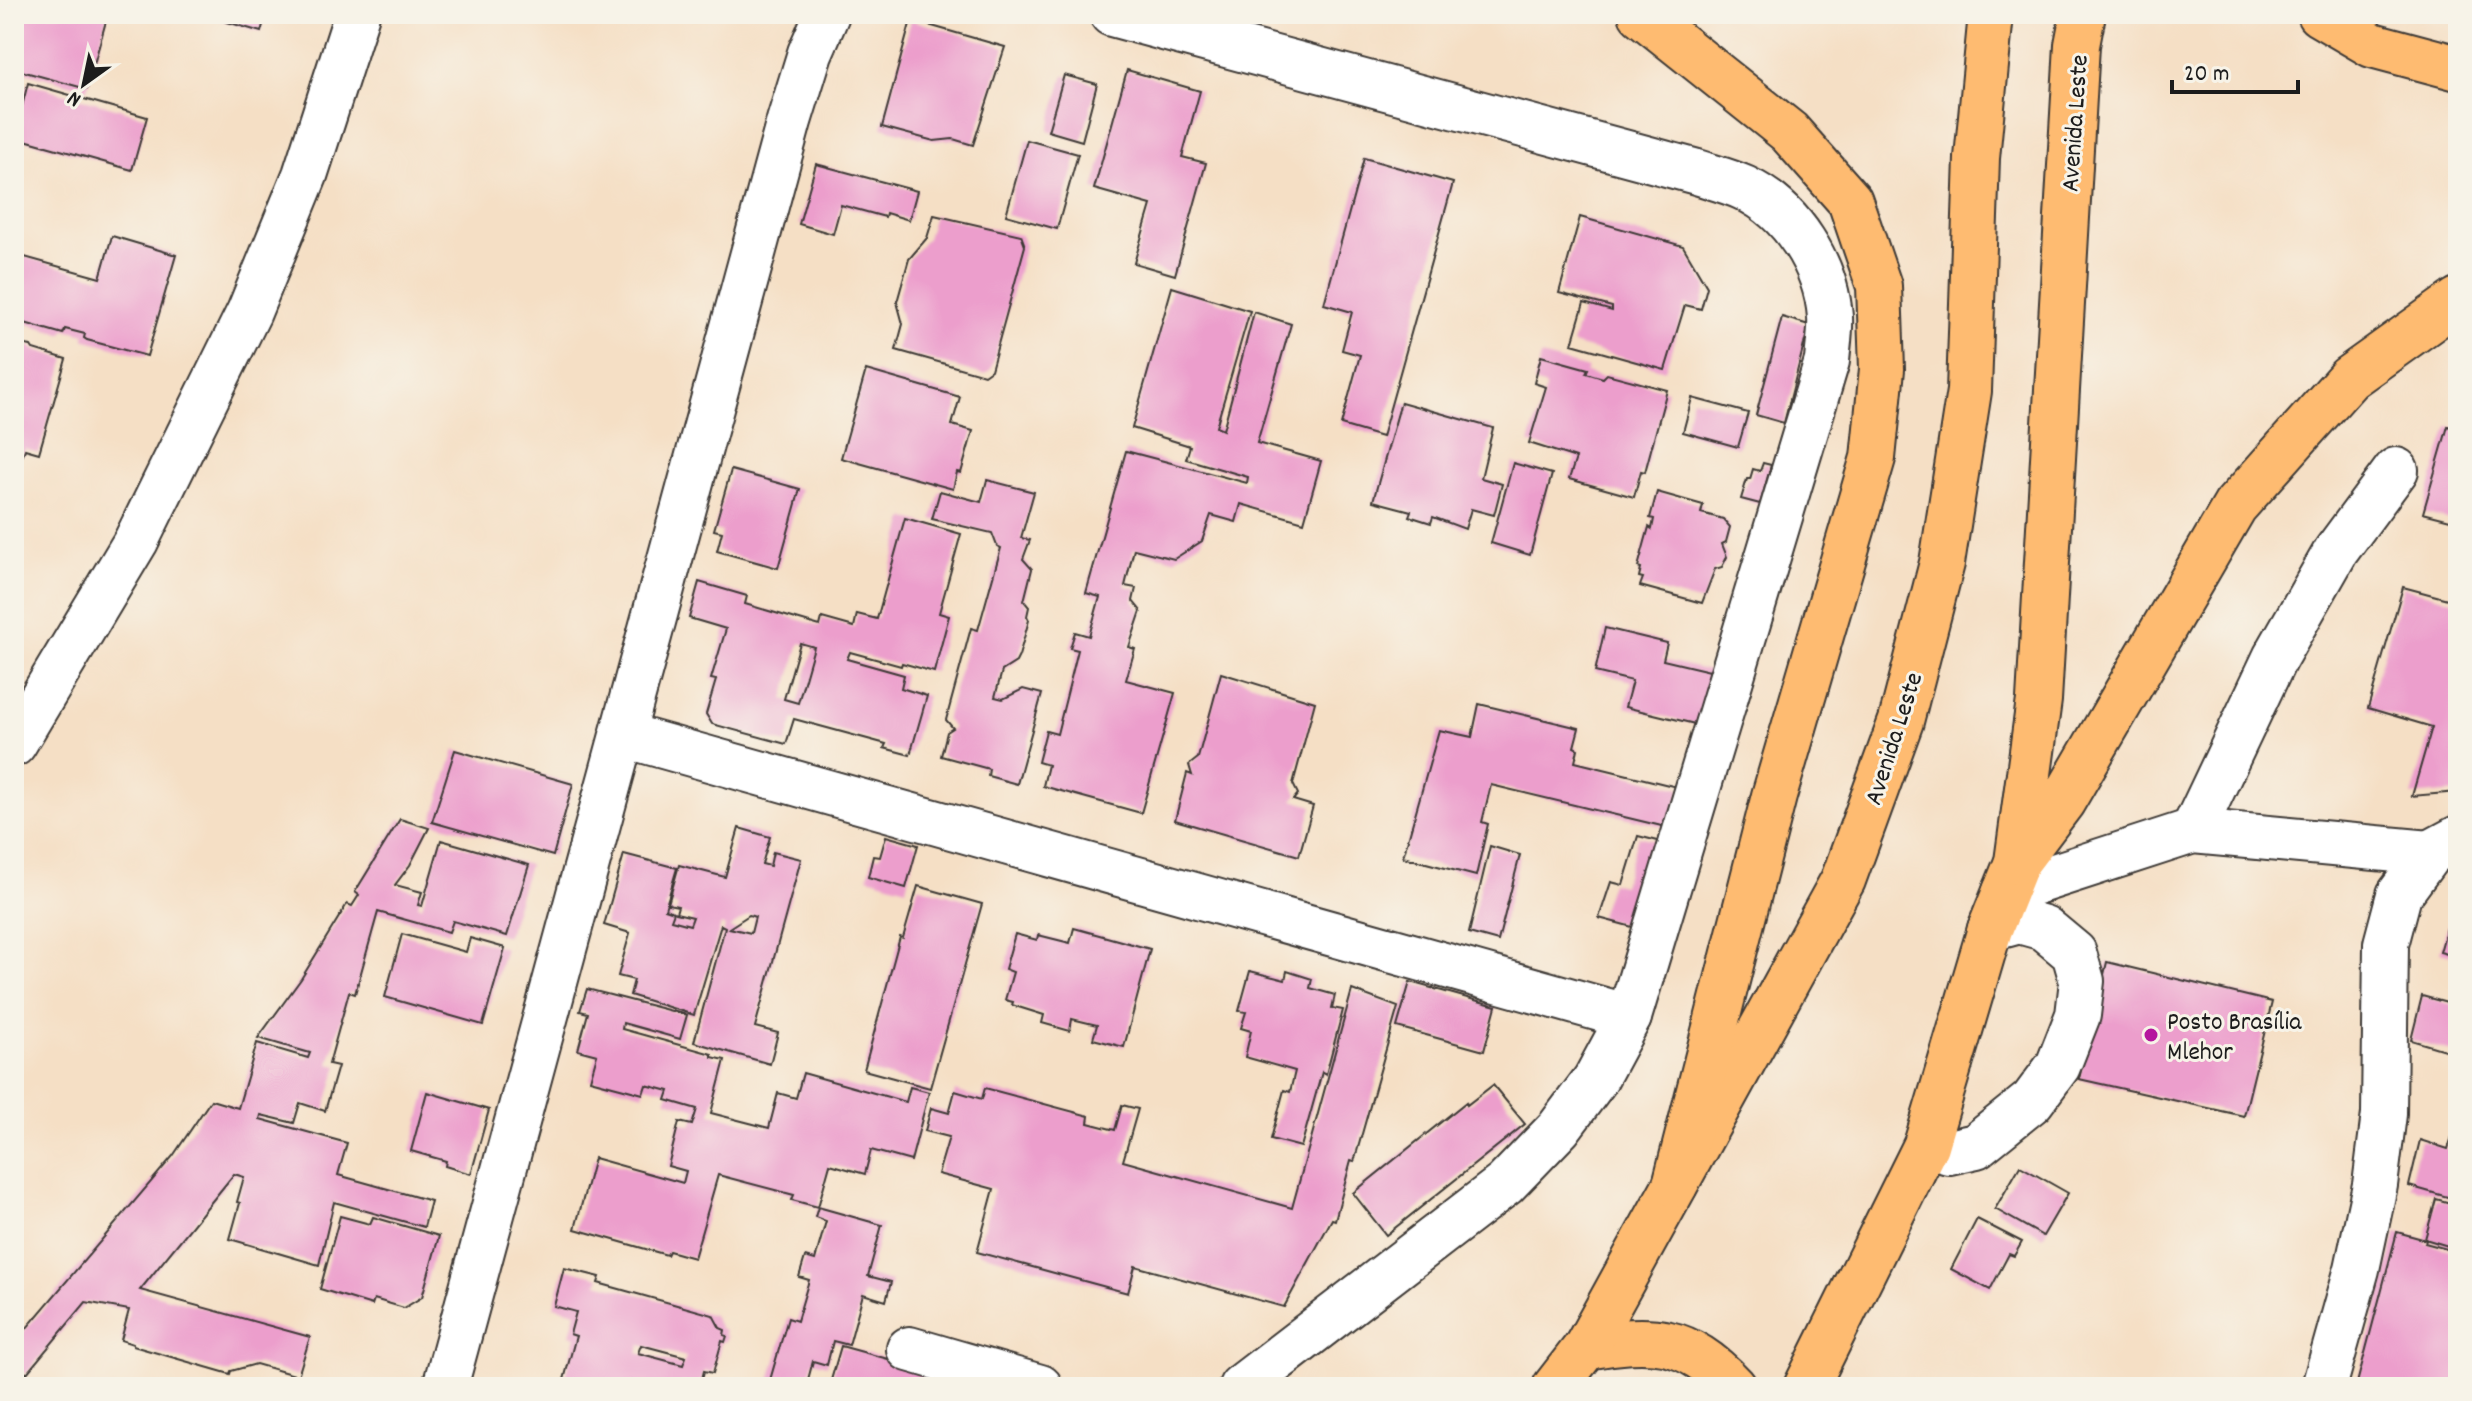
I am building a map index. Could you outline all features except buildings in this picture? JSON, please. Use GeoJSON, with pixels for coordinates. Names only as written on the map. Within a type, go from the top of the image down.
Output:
{"type":"FeatureCollection","features":[{"type":"Feature","properties":{"kind":"main road"},"geometry":{"type":"LineString","coordinates":[[1641,14],[1789,132],[1850,201],[1879,286],[1882,369],[1873,458],[1774,796],[1675,1185]]}},
{"type":"Feature","properties":{"kind":"main road","name":"Avenida Leste"},"geometry":{"type":"LineString","coordinates":[[1555,1387],[1586,1347],[1843,880],[1901,721],[1942,563],[1969,391],[1977,158],[1991,14]]}},
{"type":"Feature","properties":{"kind":"main road","name":"Avenida Leste"},"geometry":{"type":"LineString","coordinates":[[1806,1387],[1926,1145],[2004,895],[2039,700],[2077,45],[2083,14]]}},
{"type":"Feature","properties":{"kind":"main road"},"geometry":{"type":"LineString","coordinates":[[2319,14],[2372,45],[2458,68]]}},
{"type":"Feature","properties":{"kind":"main road"},"geometry":{"type":"LineString","coordinates":[[2004,895],[2063,801],[2235,506],[2349,378],[2458,300]]}},
{"type":"Feature","properties":{"kind":"main road"},"geometry":{"type":"LineString","coordinates":[[1586,1347],[1634,1339],[1658,1340],[1687,1349],[1734,1387]]}},
{"type":"Feature","properties":{"kind":"street"},"geometry":{"type":"LineString","coordinates":[[14,744],[136,541],[249,312],[305,175],[357,14]]}},
{"type":"Feature","properties":{"kind":"street"},"geometry":{"type":"LineString","coordinates":[[445,1387],[789,121],[810,53],[827,14]]}},
{"type":"Feature","properties":{"kind":"street"},"geometry":{"type":"LineString","coordinates":[[1112,14],[1697,172],[1744,188],[1771,204],[1792,223],[1817,263],[1830,316],[1827,361],[1629,1017],[1595,1080],[1559,1128],[1505,1184],[1241,1387]]}},
{"type":"Feature","properties":{"kind":"street"},"geometry":{"type":"LineString","coordinates":[[2193,831],[2282,645],[2336,551],[2396,470]]}},
{"type":"Feature","properties":{"kind":"street"},"geometry":{"type":"LineString","coordinates":[[624,735],[1629,1017]]}},
{"type":"Feature","properties":{"kind":"street"},"geometry":{"type":"LineString","coordinates":[[1926,1145],[1949,1152],[1976,1146],[2032,1101],[2058,1066],[2078,1015],[2082,981],[2074,953],[2044,928],[2019,921],[2004,895],[2193,831],[2444,845]]}},
{"type":"Feature","properties":{"kind":"street"},"geometry":{"type":"LineString","coordinates":[[2324,1387],[2357,1269],[2375,1185],[2384,1114],[2386,944],[2399,895],[2444,845]]}},
{"type":"Feature","properties":{"kind":"street"},"geometry":{"type":"LineString","coordinates":[[909,1349],[1040,1387]]}},
{"type":"Feature","properties":{"kind":"place","name":"Posto Brasília Mlehor"},"geometry":{"type":"Point","coordinates":[2151,1035]}}]}
